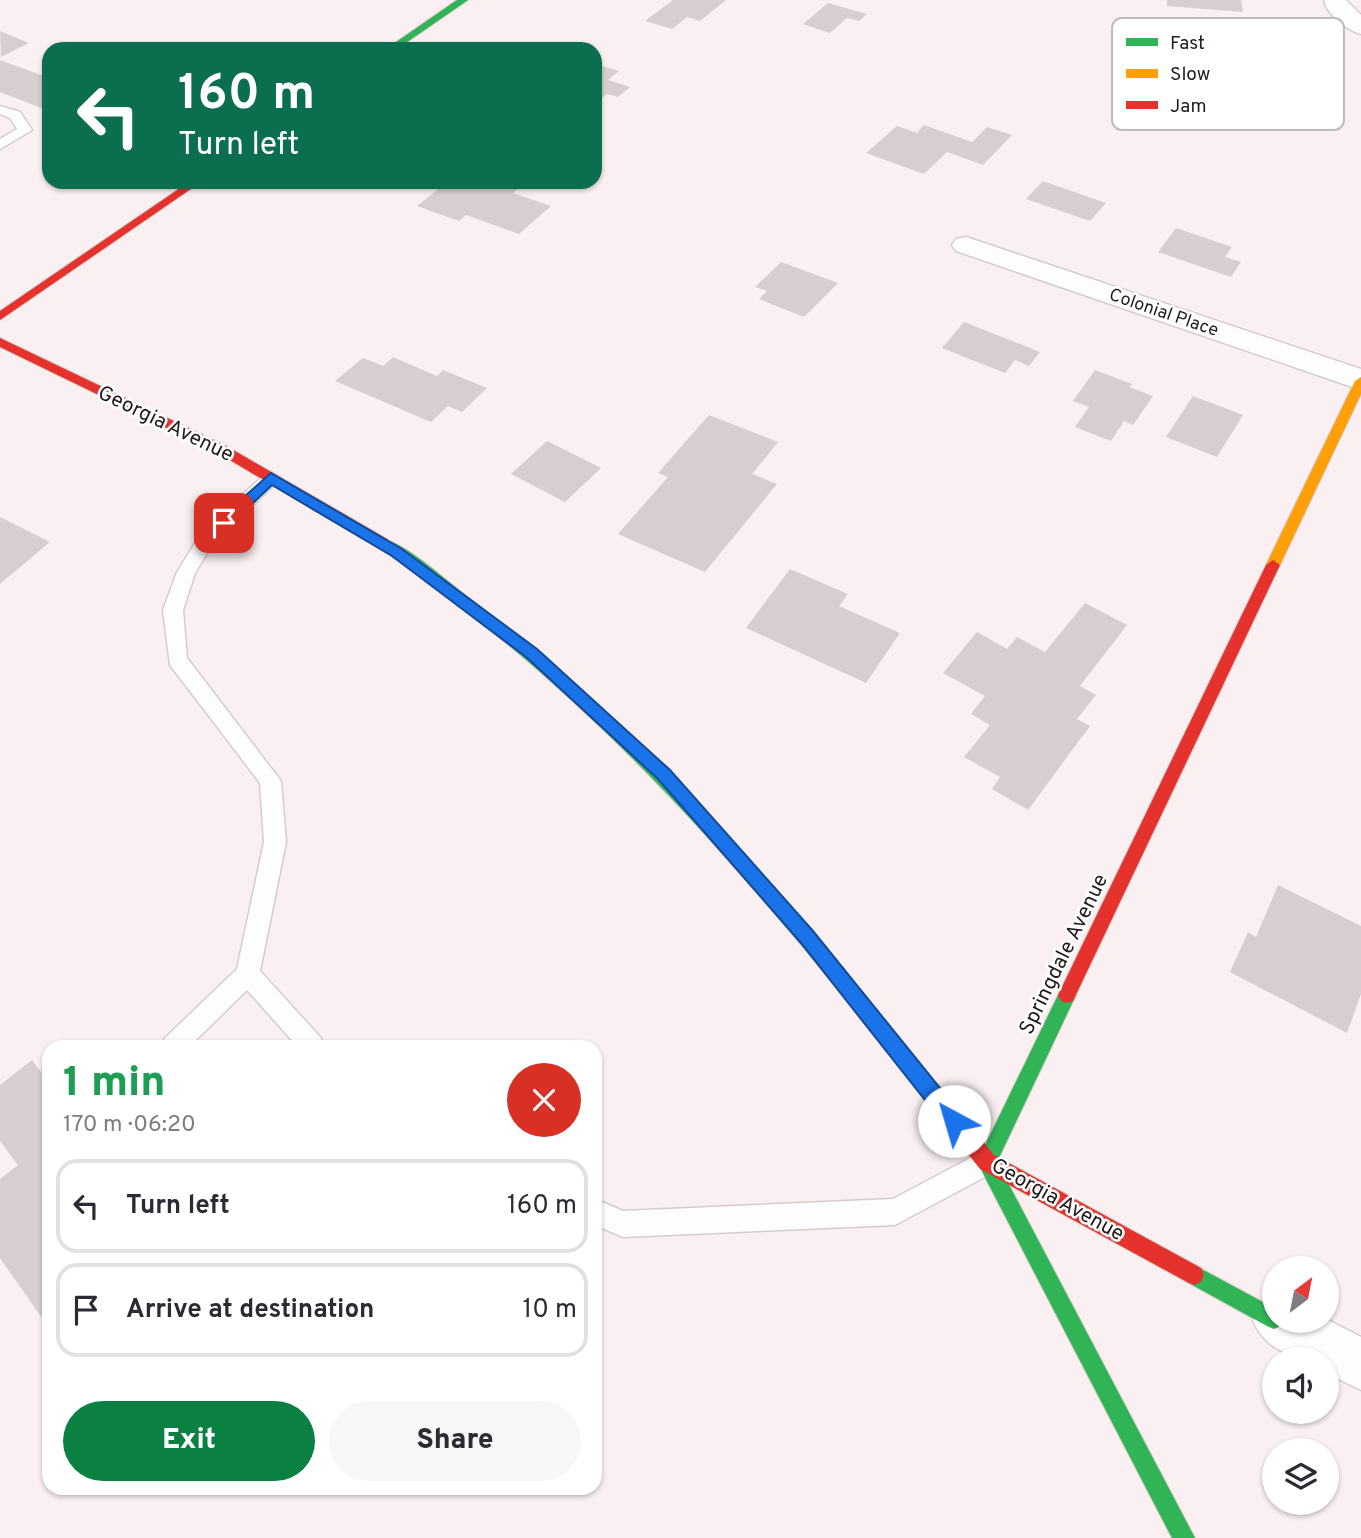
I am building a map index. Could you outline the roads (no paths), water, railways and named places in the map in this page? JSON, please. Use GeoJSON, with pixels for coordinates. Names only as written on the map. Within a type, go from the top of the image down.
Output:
{"type":"FeatureCollection","features":[{"type":"Feature","properties":{"kind":"street"},"geometry":{"type":"LineString","coordinates":[[401,42],[463,0]]}},
{"type":"Feature","properties":{"kind":"street"},"geometry":{"type":"LineString","coordinates":[[1335,0],[1336,6],[1361,27]]}},
{"type":"Feature","properties":{"kind":"street"},"geometry":{"type":"LineString","coordinates":[[0,316],[186,189]]}},
{"type":"Feature","properties":{"kind":"street","name":"Colonial Place"},"geometry":{"type":"LineString","coordinates":[[966,245],[1361,380]]}},
{"type":"Feature","properties":{"kind":"street","name":"Georgia Avenue"},"geometry":{"type":"LineString","coordinates":[[0,342],[223,450],[271,478],[397,552],[532,653],[664,775],[807,937],[987,1162],[1262,1312]]}},
{"type":"Feature","properties":{"kind":"street","name":"Springdale Avenue"},"geometry":{"type":"LineString","coordinates":[[987,1162],[1361,380]]}},
{"type":"Feature","properties":{"kind":"street"},"geometry":{"type":"LineString","coordinates":[[987,1162],[1184,1538]]}},
{"type":"Feature","properties":{"kind":"street","name":"Georgia Avenue"},"geometry":{"type":"LineString","coordinates":[[1303,1334],[1361,1364]]}},
{"type":"Feature","properties":{"kind":"lane"},"geometry":{"type":"LineString","coordinates":[[0,110],[15,115],[25,130],[0,145]]}},
{"type":"Feature","properties":{"kind":"lane"},"geometry":{"type":"LineString","coordinates":[[180,1040],[248,974],[275,842],[270,781],[177,660],[173,610],[186,572],[208,537],[271,478]]}},
{"type":"Feature","properties":{"kind":"lane"},"geometry":{"type":"LineString","coordinates":[[248,974],[307,1040]]}},
{"type":"Feature","properties":{"kind":"lane"},"geometry":{"type":"LineString","coordinates":[[602,1215],[623,1224],[895,1212],[987,1162]]}}]}
